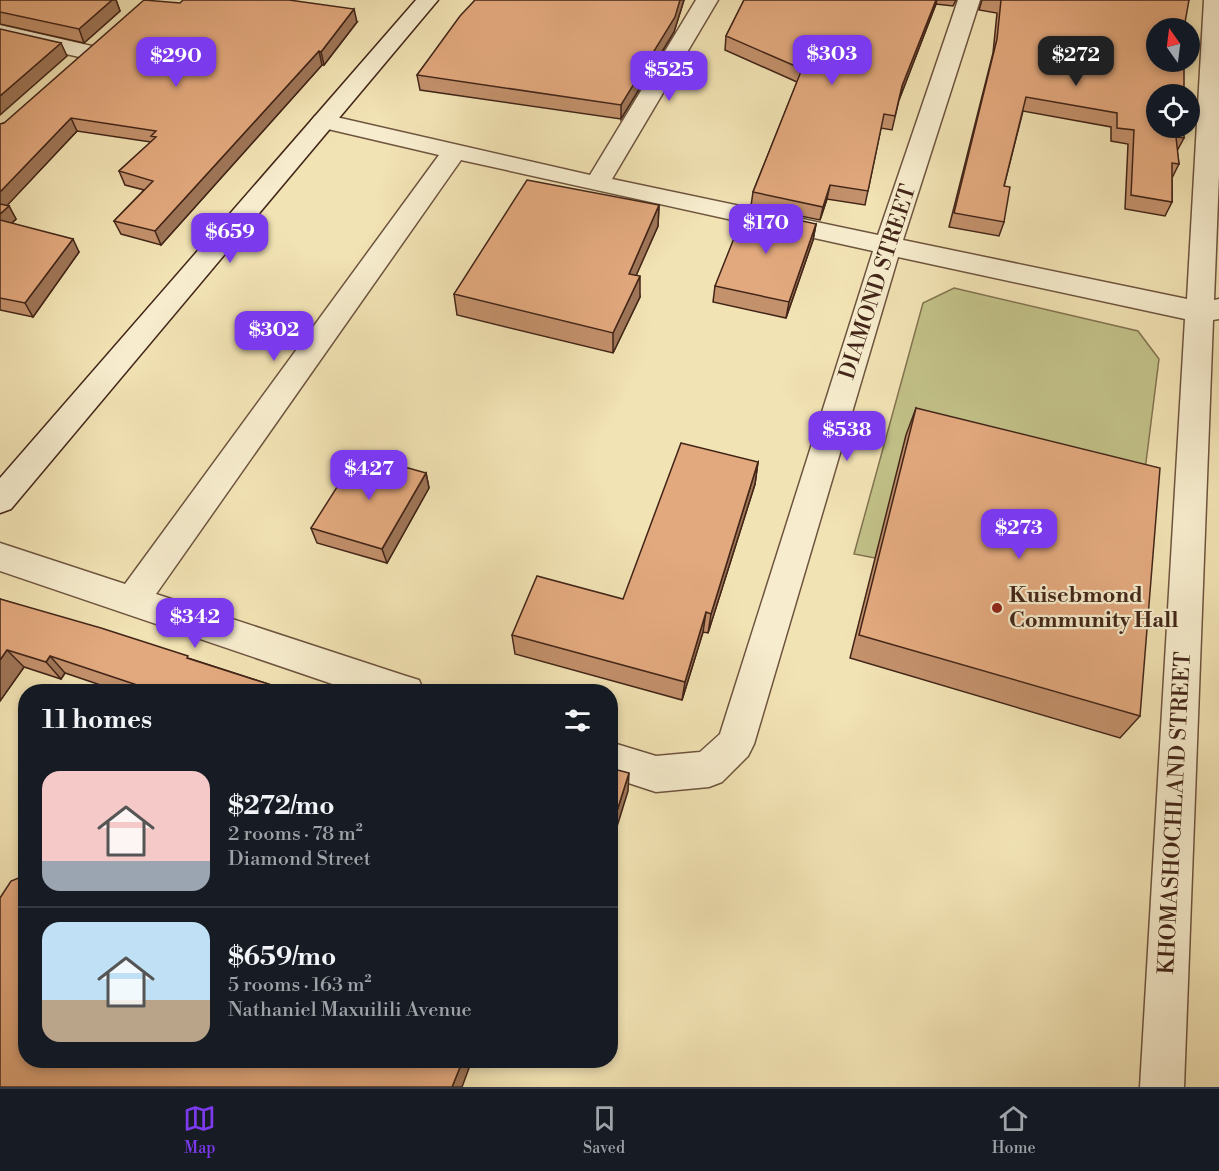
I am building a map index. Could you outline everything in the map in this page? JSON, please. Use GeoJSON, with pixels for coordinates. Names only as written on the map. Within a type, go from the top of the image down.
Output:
{"type":"FeatureCollection","features":[{"type":"Feature","properties":{"kind":"street"},"geometry":{"type":"LineString","coordinates":[[0,500],[428,0]]}},
{"type":"Feature","properties":{"kind":"street"},"geometry":{"type":"LineString","coordinates":[[597,184],[707,0]]}},
{"type":"Feature","properties":{"kind":"street","name":"DIAMOND STREET"},"geometry":{"type":"LineString","coordinates":[[618,762],[656,774],[709,770],[735,744],[888,246],[969,0]]}},
{"type":"Feature","properties":{"kind":"street","name":"KHOMASHOCHLAND STREET"},"geometry":{"type":"LineString","coordinates":[[1161,1087],[1209,311],[1215,0]]}},
{"type":"Feature","properties":{"kind":"street"},"geometry":{"type":"LineString","coordinates":[[0,32],[88,52]]}},
{"type":"Feature","properties":{"kind":"street"},"geometry":{"type":"LineString","coordinates":[[71,68],[106,37]]}},
{"type":"Feature","properties":{"kind":"street"},"geometry":{"type":"LineString","coordinates":[[323,121],[597,184],[1209,311]]}},
{"type":"Feature","properties":{"kind":"street"},"geometry":{"type":"LineString","coordinates":[[132,601],[455,151]]}},
{"type":"Feature","properties":{"kind":"street"},"geometry":{"type":"LineString","coordinates":[[0,557],[382,684]]}},
{"type":"Feature","properties":{"kind":"shaded area"},"geometry":{"type":"Polygon","coordinates":[[[954,288],[1138,331],[1159,359],[1142,494],[875,558],[854,554],[923,303],[954,288]]]}},
{"type":"Feature","properties":{"kind":"building"},"geometry":{"type":"Polygon","coordinates":[[[0,0],[112,0],[79,29],[0,12],[0,0]]]}},
{"type":"Feature","properties":{"kind":"building"},"geometry":{"type":"Polygon","coordinates":[[[144,0],[180,3],[183,0],[289,0],[354,9],[321,52],[319,51],[155,231],[114,221],[153,181],[119,171],[156,137],[151,136],[156,131],[71,118],[0,192],[0,124],[4,123],[144,0]]]}},
{"type":"Feature","properties":{"kind":"building"},"geometry":{"type":"Polygon","coordinates":[[[475,0],[680,0],[675,17],[621,105],[417,75],[460,16],[475,0]]]}},
{"type":"Feature","properties":{"kind":"building"},"geometry":{"type":"Polygon","coordinates":[[[744,0],[936,0],[902,86],[895,116],[884,114],[868,191],[830,185],[823,207],[753,192],[802,69],[726,36],[744,0]]]}},
{"type":"Feature","properties":{"kind":"building"},"geometry":{"type":"Polygon","coordinates":[[[1001,0],[1189,0],[1186,18],[1146,18],[1146,72],[1184,72],[1184,84],[1146,84],[1146,138],[1176,138],[1179,164],[1172,163],[1172,202],[1131,195],[1134,130],[1117,128],[1117,113],[1026,97],[1004,186],[1010,187],[1004,222],[954,213],[997,39],[1001,0]]]}},
{"type":"Feature","properties":{"kind":"building"},"geometry":{"type":"Polygon","coordinates":[[[0,29],[61,43],[0,96],[0,29]]]}},
{"type":"Feature","properties":{"kind":"building"},"geometry":{"type":"Polygon","coordinates":[[[527,180],[659,205],[629,274],[640,276],[613,333],[454,294],[527,180]]]}},
{"type":"Feature","properties":{"kind":"building"},"geometry":{"type":"Polygon","coordinates":[[[0,204],[9,206],[0,214],[0,204]]]}},
{"type":"Feature","properties":{"kind":"building"},"geometry":{"type":"Polygon","coordinates":[[[746,208],[816,224],[789,302],[715,286],[746,208]]]}},
{"type":"Feature","properties":{"kind":"building"},"geometry":{"type":"Polygon","coordinates":[[[0,220],[73,239],[25,303],[0,298],[0,220]]]}},
{"type":"Feature","properties":{"kind":"building","name":"Kuisebmond Community Hall"},"geometry":{"type":"Polygon","coordinates":[[[916,408],[1160,468],[1140,716],[859,635],[916,408]]]}},
{"type":"Feature","properties":{"kind":"building"},"geometry":{"type":"Polygon","coordinates":[[[681,443],[758,462],[711,614],[706,612],[685,682],[512,635],[537,576],[623,599],[681,443]]]}},
{"type":"Feature","properties":{"kind":"building"},"geometry":{"type":"Polygon","coordinates":[[[358,454],[426,473],[382,549],[311,528],[358,454]]]}},
{"type":"Feature","properties":{"kind":"building"},"geometry":{"type":"Polygon","coordinates":[[[0,599],[101,628],[268,684],[134,684],[50,656],[46,662],[7,650],[0,660],[0,599]]]}},
{"type":"Feature","properties":{"kind":"building"},"geometry":{"type":"Polygon","coordinates":[[[618,770],[629,773],[618,808],[618,770]]]}},
{"type":"Feature","properties":{"kind":"building"},"geometry":{"type":"Polygon","coordinates":[[[18,878],[18,1068],[460,1068],[452,1087],[0,1087],[0,898],[11,881],[18,878]]]}},
{"type":"Feature","properties":{"kind":"place","name":"Kuisebmond Community Hall"},"geometry":{"type":"Point","coordinates":[997,608]}}]}
